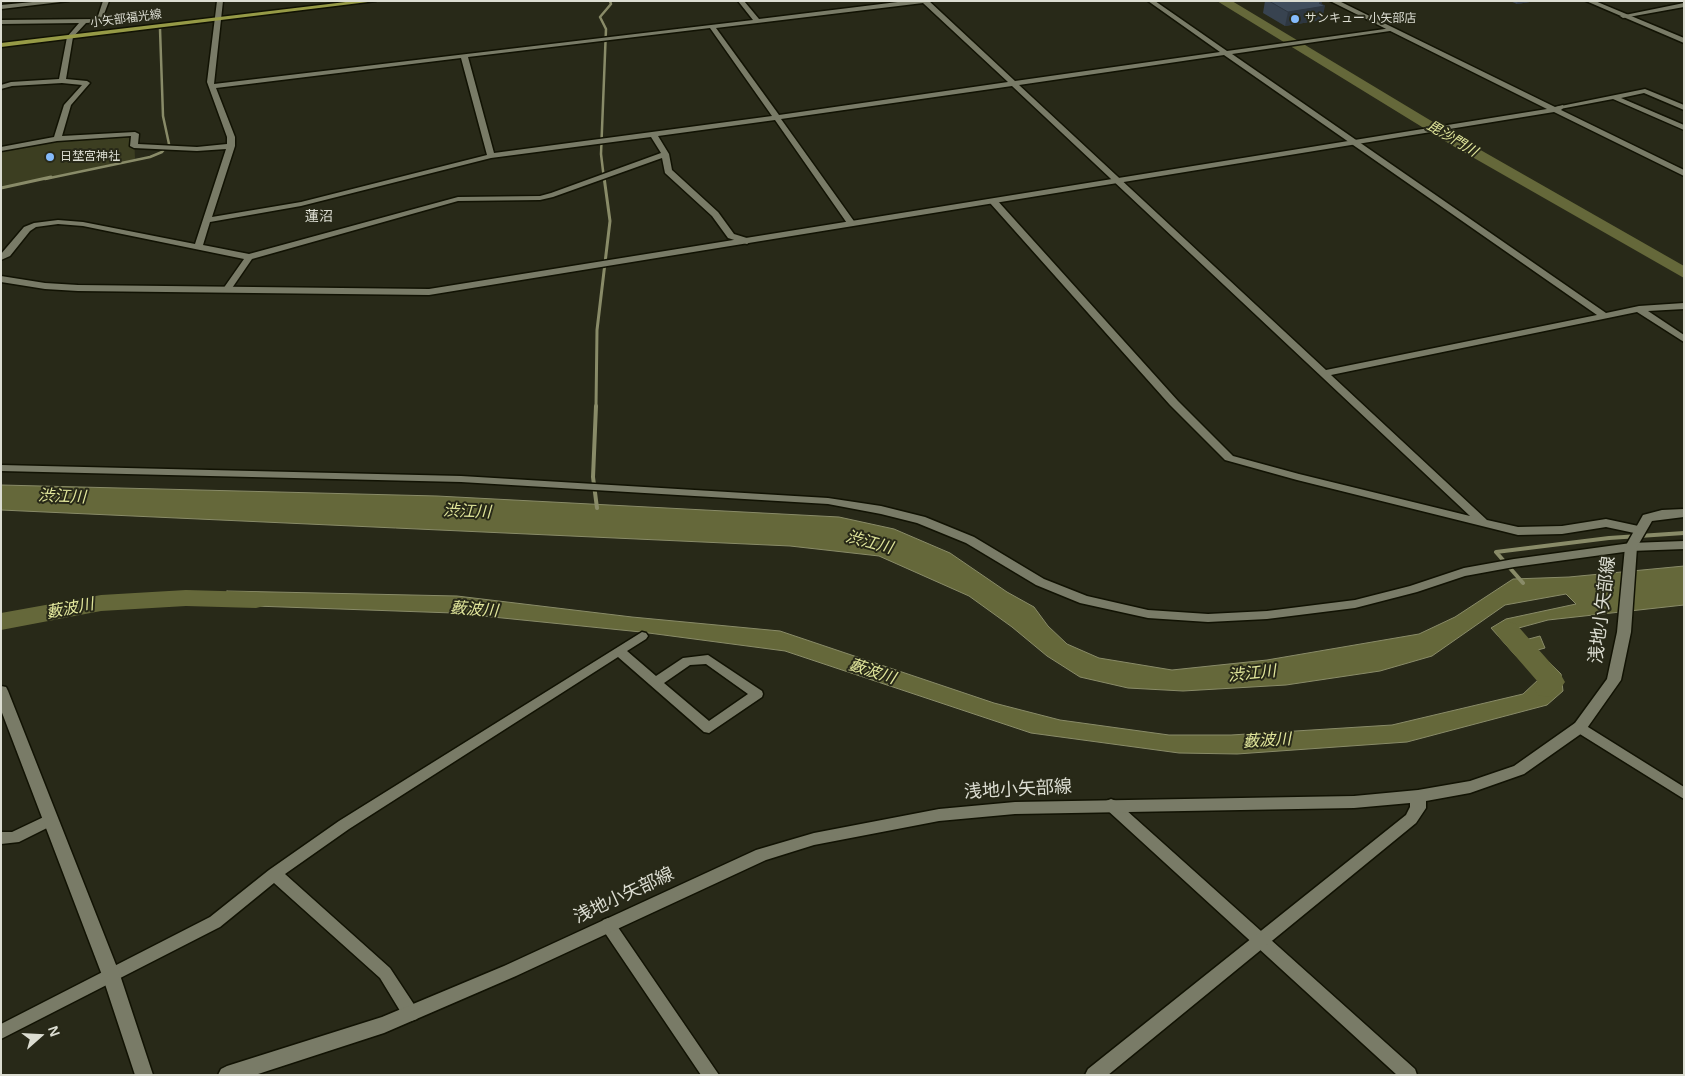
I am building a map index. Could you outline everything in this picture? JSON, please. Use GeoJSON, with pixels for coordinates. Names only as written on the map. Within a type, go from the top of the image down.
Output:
{"type":"FeatureCollection","features":[{"type":"Feature","properties":{"kind":"main road","name":"小矢部福光線"},"geometry":{"type":"LineString","coordinates":[[1,46],[373,1]]}},
{"type":"Feature","properties":{"kind":"street"},"geometry":{"type":"LineString","coordinates":[[62,81],[70,37],[83,23],[99,21],[106,1]]}},
{"type":"Feature","properties":{"kind":"street"},"geometry":{"type":"LineString","coordinates":[[198,247],[231,146],[232,137],[210,82],[220,1]]}},
{"type":"Feature","properties":{"kind":"street"},"geometry":{"type":"LineString","coordinates":[[741,1],[757,21]]}},
{"type":"Feature","properties":{"kind":"street"},"geometry":{"type":"LineString","coordinates":[[213,86],[924,1],[1119,180],[1486,524]]}},
{"type":"Feature","properties":{"kind":"street"},"geometry":{"type":"LineString","coordinates":[[1151,1],[1605,316]]}},
{"type":"Feature","properties":{"kind":"street"},"geometry":{"type":"LineString","coordinates":[[1333,1],[1684,167]]}},
{"type":"Feature","properties":{"kind":"street"},"geometry":{"type":"LineString","coordinates":[[1343,1],[1684,172]]}},
{"type":"Feature","properties":{"kind":"street"},"geometry":{"type":"LineString","coordinates":[[1589,1],[1684,41]]}},
{"type":"Feature","properties":{"kind":"street"},"geometry":{"type":"LineString","coordinates":[[1,7],[63,9],[83,23]]}},
{"type":"Feature","properties":{"kind":"street"},"geometry":{"type":"LineString","coordinates":[[1623,16],[1682,7]]}},
{"type":"Feature","properties":{"kind":"street"},"geometry":{"type":"LineString","coordinates":[[1,22],[63,9]]}},
{"type":"Feature","properties":{"kind":"street"},"geometry":{"type":"LineString","coordinates":[[712,27],[852,224]]}},
{"type":"Feature","properties":{"kind":"street"},"geometry":{"type":"LineString","coordinates":[[208,220],[301,204],[491,156],[776,118],[1390,28]]}},
{"type":"Feature","properties":{"kind":"street"},"geometry":{"type":"LineString","coordinates":[[464,56],[491,156]]}},
{"type":"Feature","properties":{"kind":"street"},"geometry":{"type":"LineString","coordinates":[[1,87],[11,84],[62,81],[86,83],[68,105],[57,139]]}},
{"type":"Feature","properties":{"kind":"street"},"geometry":{"type":"LineString","coordinates":[[1,279],[45,286],[78,288],[429,292],[1354,143],[1645,91],[1684,108]]}},
{"type":"Feature","properties":{"kind":"street"},"geometry":{"type":"LineString","coordinates":[[1614,97],[1684,128]]}},
{"type":"Feature","properties":{"kind":"street"},"geometry":{"type":"LineString","coordinates":[[1,149],[57,139],[135,134],[131,154]]}},
{"type":"Feature","properties":{"kind":"street"},"geometry":{"type":"LineString","coordinates":[[653,134],[666,154],[668,171],[715,214],[731,236],[748,241]]}},
{"type":"Feature","properties":{"kind":"street"},"geometry":{"type":"LineString","coordinates":[[134,146],[197,149],[231,146]]}},
{"type":"Feature","properties":{"kind":"street"},"geometry":{"type":"LineString","coordinates":[[1,257],[7,254],[26,229],[34,225],[58,222],[83,224],[249,257],[458,199],[540,198],[553,195],[666,154]]}},
{"type":"Feature","properties":{"kind":"street"},"geometry":{"type":"LineString","coordinates":[[993,201],[1174,403],[1229,458],[1518,531],[1562,530],[1606,523],[1639,530]]}},
{"type":"Feature","properties":{"kind":"street"},"geometry":{"type":"LineString","coordinates":[[226,289],[249,257]]}},
{"type":"Feature","properties":{"kind":"street"},"geometry":{"type":"LineString","coordinates":[[1324,373],[1639,309],[1684,306]]}},
{"type":"Feature","properties":{"kind":"street"},"geometry":{"type":"LineString","coordinates":[[1639,309],[1684,339]]}},
{"type":"Feature","properties":{"kind":"street"},"geometry":{"type":"LineString","coordinates":[[1,468],[460,479],[828,501],[880,510],[921,520],[970,540],[1040,582],[1084,600],[1148,614],[1208,618],[1267,615],[1355,604],[1413,590],[1464,572],[1514,563],[1630,547],[1684,545]]}},
{"type":"Feature","properties":{"kind":"street","name":"浅地小矢部線"},"geometry":{"type":"LineString","coordinates":[[227,1075],[258,1070],[384,1025],[762,855],[814,839],[939,815],[1015,808],[1354,802],[1418,796],[1470,787],[1519,770],[1580,727],[1614,680],[1624,632],[1630,547],[1647,518],[1662,514],[1684,513]]}},
{"type":"Feature","properties":{"kind":"street"},"geometry":{"type":"LineString","coordinates":[[1,1032],[215,922],[274,874],[344,825],[642,636]]}},
{"type":"Feature","properties":{"kind":"street"},"geometry":{"type":"LineString","coordinates":[[619,651],[709,728],[757,694],[708,659],[688,661],[656,682]]}},
{"type":"Feature","properties":{"kind":"street"},"geometry":{"type":"LineString","coordinates":[[1,691],[111,975],[144,1075]]}},
{"type":"Feature","properties":{"kind":"street"},"geometry":{"type":"LineString","coordinates":[[1580,727],[1684,794]]}},
{"type":"Feature","properties":{"kind":"street"},"geometry":{"type":"LineString","coordinates":[[1094,1075],[1410,819],[1418,808],[1418,796]]}},
{"type":"Feature","properties":{"kind":"street"},"geometry":{"type":"LineString","coordinates":[[1111,805],[1409,1075]]}},
{"type":"Feature","properties":{"kind":"street"},"geometry":{"type":"LineString","coordinates":[[1,838],[14,838],[50,820]]}},
{"type":"Feature","properties":{"kind":"street"},"geometry":{"type":"LineString","coordinates":[[274,874],[385,972],[411,1014]]}},
{"type":"Feature","properties":{"kind":"street"},"geometry":{"type":"LineString","coordinates":[[608,925],[711,1075]]}},
{"type":"Feature","properties":{"kind":"shaded area"},"geometry":{"type":"Polygon","coordinates":[[[134,134],[135,159],[1,188],[1,151],[35,146],[56,140],[134,134]]]}},
{"type":"Feature","properties":{"kind":"water","name":"渋江川"},"geometry":{"type":"Polygon","coordinates":[[[1,485],[437,496],[839,517],[894,529],[950,553],[1007,592],[1034,607],[1048,626],[1067,644],[1099,658],[1172,670],[1267,660],[1419,634],[1455,617],[1513,579],[1569,577],[1684,566],[1684,605],[1548,620],[1515,629],[1525,640],[1540,636],[1545,648],[1516,656],[1491,628],[1506,619],[1576,604],[1566,594],[1505,605],[1432,656],[1380,671],[1286,685],[1183,691],[1128,688],[1080,677],[1047,656],[1012,627],[969,596],[879,556],[790,546],[1,510],[1,485]]]}},
{"type":"Feature","properties":{"kind":"water"},"geometry":{"type":"Polygon","coordinates":[[[227,591],[457,596],[632,617],[780,631],[994,703],[1060,720],[1169,735],[1231,735],[1392,725],[1523,694],[1539,679],[1530,666],[1549,662],[1561,674],[1563,691],[1547,705],[1407,742],[1237,754],[1179,753],[1031,733],[785,651],[641,632],[453,613],[226,605],[227,591]]]}},
{"type":"Feature","properties":{"kind":"building"},"geometry":{"type":"Polygon","coordinates":[[[1269,1],[1319,1],[1322,3],[1319,3],[1325,6],[1288,12],[1269,1]]]}},
{"type":"Feature","properties":{"kind":"waterway"},"geometry":{"type":"LineString","coordinates":[[604,179],[601,154],[606,29],[600,17],[611,4],[610,1]]}},
{"type":"Feature","properties":{"kind":"waterway","name":"毘沙門川"},"geometry":{"type":"LineString","coordinates":[[1223,1],[1458,143],[1684,273]]}},
{"type":"Feature","properties":{"kind":"waterway"},"geometry":{"type":"LineString","coordinates":[[45,179],[150,157],[162,152],[169,144],[163,116],[160,29]]}},
{"type":"Feature","properties":{"kind":"waterway"},"geometry":{"type":"LineString","coordinates":[[1,188],[51,177]]}},
{"type":"Feature","properties":{"kind":"waterway"},"geometry":{"type":"LineString","coordinates":[[596,407],[597,330],[610,221],[604,177]]}},
{"type":"Feature","properties":{"kind":"waterway"},"geometry":{"type":"LineString","coordinates":[[596,406],[593,477],[597,508]]}},
{"type":"Feature","properties":{"kind":"waterway"},"geometry":{"type":"LineString","coordinates":[[1523,583],[1496,552],[1609,538],[1684,533]]}},
{"type":"Feature","properties":{"kind":"waterway","name":"藪波川"},"geometry":{"type":"LineString","coordinates":[[1,622],[101,603],[186,598],[256,600]]}},
{"type":"Feature","properties":{"kind":"waterway","name":"藪波川"},"geometry":{"type":"LineString","coordinates":[[1507,630],[1552,682],[1547,688]]}},
{"type":"Feature","properties":{"kind":"place","name":"サンキュー 小矢部店"},"geometry":{"type":"Point","coordinates":[1295,19]}},
{"type":"Feature","properties":{"kind":"place","name":"日埜宮神社"},"geometry":{"type":"Point","coordinates":[50,157]}},
{"type":"Feature","properties":{"kind":"district","name":"蓮沼"},"geometry":{"type":"Point","coordinates":[319,217]}}]}
